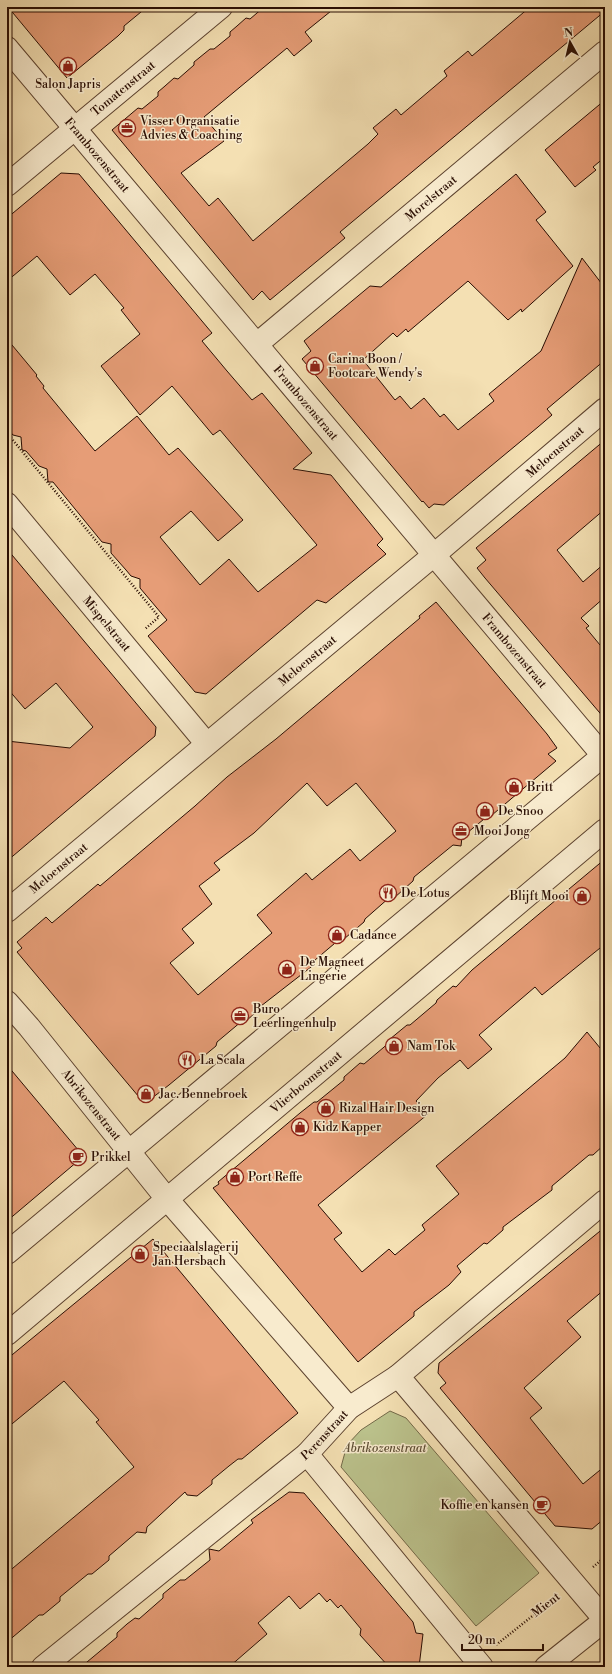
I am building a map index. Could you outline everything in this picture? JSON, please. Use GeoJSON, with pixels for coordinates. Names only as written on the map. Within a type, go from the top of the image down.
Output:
{"type":"FeatureCollection","features":[{"type":"Feature","properties":{"kind":"street","name":"Tomatenstraat"},"geometry":{"type":"LineString","coordinates":[[7,185],[221,7]]}},
{"type":"Feature","properties":{"kind":"street","name":"Frambozenstraat"},"geometry":{"type":"LineString","coordinates":[[7,48],[604,756]]}},
{"type":"Feature","properties":{"kind":"street","name":"Morelstraat"},"geometry":{"type":"LineString","coordinates":[[257,344],[605,52]]}},
{"type":"Feature","properties":{"kind":"street","name":"Meloenstraat"},"geometry":{"type":"LineString","coordinates":[[7,911],[206,743],[434,555],[605,409]]}},
{"type":"Feature","properties":{"kind":"street","name":"Mispelstraat"},"geometry":{"type":"LineString","coordinates":[[7,504],[206,743]]}},
{"type":"Feature","properties":{"kind":"street"},"geometry":{"type":"LineString","coordinates":[[7,1253],[604,756]]}},
{"type":"Feature","properties":{"kind":"street","name":"Vlierboomstraat"},"geometry":{"type":"LineString","coordinates":[[7,1334],[605,830]]}},
{"type":"Feature","properties":{"kind":"street","name":"Abrikozenstraat"},"geometry":{"type":"LineString","coordinates":[[7,1002],[29,1027],[167,1199],[349,1408]]}},
{"type":"Feature","properties":{"kind":"street","name":"Perenstraat"},"geometry":{"type":"LineString","coordinates":[[43,1667],[307,1454],[349,1408],[398,1376],[605,1201]]}},
{"type":"Feature","properties":{"kind":"street"},"geometry":{"type":"LineString","coordinates":[[398,1376],[605,1620],[546,1667]]}},
{"type":"Feature","properties":{"kind":"street"},"geometry":{"type":"LineString","coordinates":[[307,1454],[479,1663]]}},
{"type":"Feature","properties":{"kind":"path"},"geometry":{"type":"LineString","coordinates":[[7,433],[159,617],[143,630]]}},
{"type":"Feature","properties":{"kind":"path","name":"Mient"},"geometry":{"type":"LineString","coordinates":[[479,1663],[605,1558]]}},
{"type":"Feature","properties":{"kind":"green space"},"geometry":{"type":"Polygon","coordinates":[[[390,1411],[406,1418],[539,1573],[476,1626],[341,1467],[347,1445],[361,1430],[390,1411]]]}},
{"type":"Feature","properties":{"kind":"building"},"geometry":{"type":"Polygon","coordinates":[[[8,7],[147,7],[124,26],[124,30],[118,36],[67,78],[8,7]]]}},
{"type":"Feature","properties":{"kind":"building"},"geometry":{"type":"Polygon","coordinates":[[[264,7],[336,7],[305,32],[312,41],[294,56],[287,48],[204,117],[224,141],[181,173],[209,206],[218,198],[253,241],[368,144],[378,134],[373,128],[396,109],[401,115],[447,76],[444,71],[468,51],[472,56],[530,7],[605,7],[605,11],[340,232],[345,238],[270,300],[262,291],[253,300],[112,130],[138,108],[142,109],[158,96],[158,92],[174,78],[178,79],[194,65],[194,62],[210,49],[214,49],[230,36],[230,32],[246,18],[250,19],[264,7]]]}},
{"type":"Feature","properties":{"kind":"building"},"geometry":{"type":"Polygon","coordinates":[[[605,100],[605,157],[593,167],[596,170],[575,187],[545,150],[605,100]]]}},
{"type":"Feature","properties":{"kind":"building"},"geometry":{"type":"Polygon","coordinates":[[[61,173],[79,174],[212,333],[202,341],[227,371],[252,400],[262,393],[312,453],[293,469],[331,475],[383,539],[377,545],[386,554],[326,603],[317,600],[206,694],[195,692],[148,636],[167,620],[140,588],[140,579],[131,576],[111,553],[111,544],[102,542],[53,482],[48,482],[47,469],[39,466],[26,451],[22,450],[21,437],[13,435],[7,428],[7,339],[37,375],[36,376],[44,386],[43,388],[95,451],[137,416],[169,455],[178,448],[243,520],[218,541],[191,511],[160,537],[200,585],[229,559],[258,592],[317,545],[220,430],[213,435],[172,386],[140,415],[101,366],[140,334],[121,310],[124,308],[95,274],[70,295],[37,256],[7,281],[7,218],[61,173]]]}},
{"type":"Feature","properties":{"kind":"building"},"geometry":{"type":"Polygon","coordinates":[[[516,174],[546,212],[536,220],[573,266],[522,312],[521,309],[508,320],[468,281],[408,332],[406,329],[397,337],[393,333],[363,360],[395,400],[400,396],[411,409],[424,398],[440,417],[444,414],[458,430],[494,401],[489,394],[541,351],[582,258],[605,288],[605,360],[547,409],[552,415],[538,427],[444,505],[434,504],[429,508],[423,501],[422,502],[302,359],[311,351],[304,341],[370,286],[381,287],[516,174]]]}},
{"type":"Feature","properties":{"kind":"building"},"geometry":{"type":"Polygon","coordinates":[[[605,440],[605,509],[557,550],[583,582],[605,563],[605,597],[581,618],[589,626],[586,628],[605,651],[605,719],[477,568],[486,560],[476,548],[605,440]]]}},
{"type":"Feature","properties":{"kind":"building"},"geometry":{"type":"Polygon","coordinates":[[[7,549],[156,727],[155,736],[7,861],[7,741],[70,748],[93,727],[56,683],[25,709],[7,688],[7,549]]]}},
{"type":"Feature","properties":{"kind":"building"},"geometry":{"type":"Polygon","coordinates":[[[436,602],[547,734],[557,748],[548,754],[556,761],[492,815],[489,815],[462,837],[461,846],[453,845],[414,877],[413,881],[394,898],[390,897],[344,939],[341,938],[315,960],[315,964],[261,1006],[262,1007],[246,1021],[242,1021],[217,1042],[216,1046],[169,1085],[152,1098],[144,1090],[139,1097],[17,952],[22,948],[17,942],[46,917],[52,923],[98,884],[100,886],[227,777],[276,739],[420,618],[419,616],[436,602]],[[307,783],[254,833],[214,863],[220,870],[199,886],[212,904],[182,929],[194,943],[170,963],[198,995],[272,933],[257,915],[306,873],[312,880],[350,849],[360,861],[396,831],[356,783],[327,806],[307,783]]]}},
{"type":"Feature","properties":{"kind":"building"},"geometry":{"type":"Polygon","coordinates":[[[605,859],[605,944],[542,995],[535,987],[479,1035],[492,1049],[468,1069],[460,1060],[438,1078],[416,1101],[428,1114],[318,1205],[342,1233],[334,1239],[362,1272],[389,1249],[395,1255],[425,1230],[422,1225],[459,1194],[436,1166],[565,1058],[587,1032],[605,1054],[605,1144],[593,1155],[589,1155],[552,1186],[552,1190],[503,1227],[503,1230],[487,1244],[484,1243],[457,1266],[461,1272],[449,1285],[414,1312],[414,1316],[358,1362],[213,1188],[219,1184],[218,1182],[300,1113],[314,1102],[317,1102],[344,1080],[344,1077],[360,1063],[364,1064],[390,1042],[390,1039],[407,1025],[410,1025],[453,986],[456,987],[472,970],[605,859]]]}},
{"type":"Feature","properties":{"kind":"building"},"geometry":{"type":"Polygon","coordinates":[[[7,1065],[79,1151],[78,1161],[7,1221],[7,1065]]]}},
{"type":"Feature","properties":{"kind":"building"},"geometry":{"type":"Polygon","coordinates":[[[605,1227],[605,1289],[567,1321],[581,1337],[524,1388],[542,1408],[530,1418],[583,1484],[605,1466],[605,1518],[592,1529],[555,1526],[440,1388],[446,1383],[438,1373],[439,1363],[605,1227]]]}},
{"type":"Feature","properties":{"kind":"building"},"geometry":{"type":"Polygon","coordinates":[[[153,1239],[298,1413],[242,1459],[238,1459],[229,1466],[212,1480],[212,1484],[197,1496],[187,1495],[185,1492],[147,1527],[146,1533],[137,1532],[109,1556],[109,1560],[92,1574],[88,1574],[60,1597],[60,1601],[43,1615],[39,1615],[7,1642],[7,1573],[134,1467],[96,1422],[99,1420],[64,1381],[7,1428],[7,1359],[153,1239]]]}},
{"type":"Feature","properties":{"kind":"building"},"geometry":{"type":"Polygon","coordinates":[[[289,1492],[304,1493],[413,1622],[416,1633],[423,1634],[419,1667],[389,1667],[360,1635],[361,1629],[341,1605],[338,1608],[330,1599],[327,1602],[319,1593],[300,1609],[289,1596],[258,1623],[267,1634],[229,1667],[81,1667],[117,1637],[117,1633],[127,1624],[135,1618],[139,1619],[163,1598],[163,1594],[180,1580],[185,1580],[210,1560],[209,1549],[219,1551],[253,1523],[251,1520],[289,1492]]]}},
{"type":"Feature","properties":{"kind":"place","name":"Salon Japris"},"geometry":{"type":"Point","coordinates":[68,66]}},
{"type":"Feature","properties":{"kind":"place","name":"Visser Organisatie Advies & Coaching"},"geometry":{"type":"Point","coordinates":[127,128]}},
{"type":"Feature","properties":{"kind":"place","name":"Carina Boon / Footcare Wendy's"},"geometry":{"type":"Point","coordinates":[315,366]}},
{"type":"Feature","properties":{"kind":"place","name":"Britt"},"geometry":{"type":"Point","coordinates":[514,787]}},
{"type":"Feature","properties":{"kind":"place","name":"De Snoo"},"geometry":{"type":"Point","coordinates":[485,811]}},
{"type":"Feature","properties":{"kind":"place","name":"Mooi Jong"},"geometry":{"type":"Point","coordinates":[461,831]}},
{"type":"Feature","properties":{"kind":"place","name":"De Lotus"},"geometry":{"type":"Point","coordinates":[388,893]}},
{"type":"Feature","properties":{"kind":"place","name":"Blijft Mooi"},"geometry":{"type":"Point","coordinates":[582,896]}},
{"type":"Feature","properties":{"kind":"place","name":"Cadance"},"geometry":{"type":"Point","coordinates":[337,935]}},
{"type":"Feature","properties":{"kind":"place","name":"De Magneet Lingerie"},"geometry":{"type":"Point","coordinates":[287,969]}},
{"type":"Feature","properties":{"kind":"place","name":"Buro Leerlingenhulp"},"geometry":{"type":"Point","coordinates":[240,1016]}},
{"type":"Feature","properties":{"kind":"place","name":"Nam Tok"},"geometry":{"type":"Point","coordinates":[394,1046]}},
{"type":"Feature","properties":{"kind":"place","name":"La Scala"},"geometry":{"type":"Point","coordinates":[187,1060]}},
{"type":"Feature","properties":{"kind":"place","name":"Jac. Bennebroek"},"geometry":{"type":"Point","coordinates":[146,1094]}},
{"type":"Feature","properties":{"kind":"place","name":"Rizal Hair Design"},"geometry":{"type":"Point","coordinates":[326,1108]}},
{"type":"Feature","properties":{"kind":"place","name":"Kidz Kapper"},"geometry":{"type":"Point","coordinates":[300,1127]}},
{"type":"Feature","properties":{"kind":"place","name":"Prikkel"},"geometry":{"type":"Point","coordinates":[78,1157]}},
{"type":"Feature","properties":{"kind":"place","name":"Port Reffe"},"geometry":{"type":"Point","coordinates":[235,1177]}},
{"type":"Feature","properties":{"kind":"place","name":"Speciaalslagerij Jan Hersbach"},"geometry":{"type":"Point","coordinates":[140,1254]}},
{"type":"Feature","properties":{"kind":"place","name":"Koffie en kansen"},"geometry":{"type":"Point","coordinates":[542,1505]}}]}
